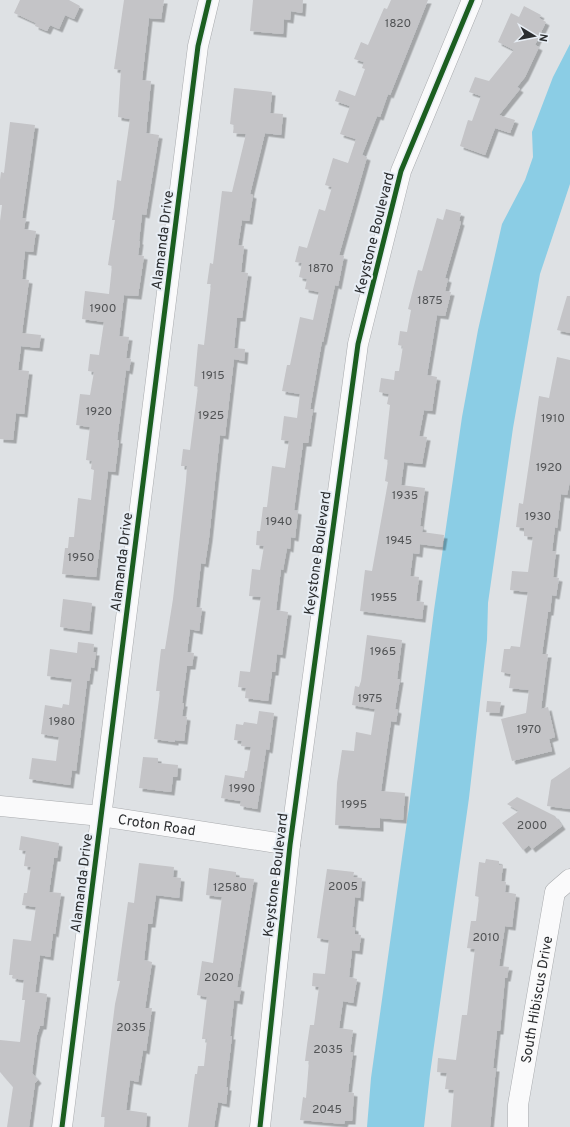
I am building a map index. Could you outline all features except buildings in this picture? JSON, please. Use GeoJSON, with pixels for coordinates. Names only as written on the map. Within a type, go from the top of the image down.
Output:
{"type":"FeatureCollection","features":[{"type":"Feature","properties":{"kind":"street","name":"Alamanda Drive"},"geometry":{"type":"LineString","coordinates":[[62,1127],[198,46],[209,0]]}},
{"type":"Feature","properties":{"kind":"street","name":"Keystone Boulevard"},"geometry":{"type":"LineString","coordinates":[[260,1127],[290,845],[358,344],[401,171],[472,0]]}},
{"type":"Feature","properties":{"kind":"street","name":"Croton Road"},"geometry":{"type":"LineString","coordinates":[[0,806],[101,816],[290,845]]}},
{"type":"Feature","properties":{"kind":"street","name":"South Hibiscus Drive"},"geometry":{"type":"LineString","coordinates":[[518,1127],[518,1105],[554,892],[570,879]]}},
{"type":"Feature","properties":{"kind":"water"},"geometry":{"type":"Polygon","coordinates":[[[570,44],[570,184],[540,274],[513,428],[488,603],[487,640],[469,798],[430,1074],[424,1127],[367,1127],[371,1078],[409,807],[434,610],[462,417],[478,330],[502,224],[525,180],[533,157],[532,132],[553,77],[570,44]]]}},
{"type":"Feature","properties":{"kind":"cycle path"},"geometry":{"type":"LineString","coordinates":[[62,1127],[198,46],[209,0]]}},
{"type":"Feature","properties":{"kind":"cycle path"},"geometry":{"type":"LineString","coordinates":[[260,1127],[290,845],[358,344],[401,171],[472,0]]}}]}
